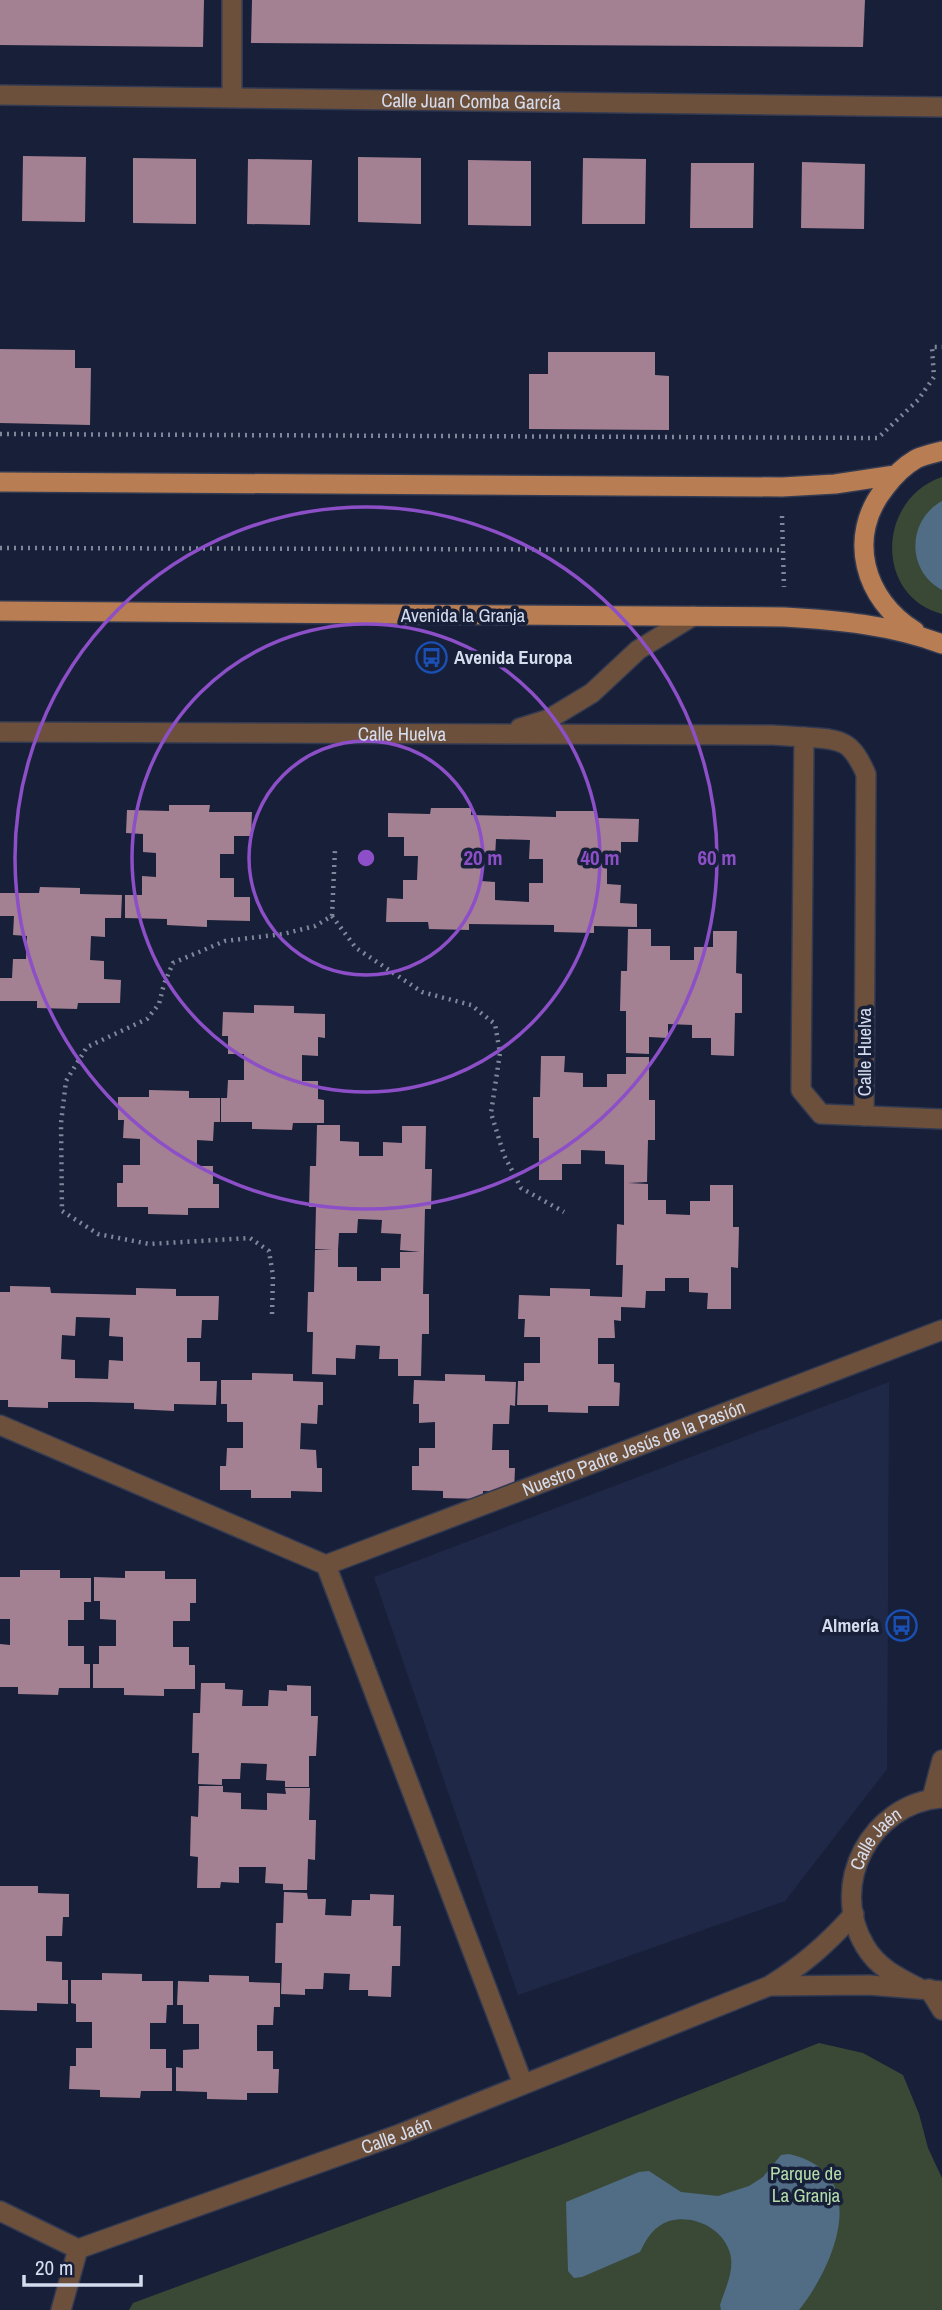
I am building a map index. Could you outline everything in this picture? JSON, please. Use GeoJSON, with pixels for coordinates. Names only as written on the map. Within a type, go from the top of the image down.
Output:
{"type":"FeatureCollection","features":[{"type":"Feature","properties":{"kind":"main road","name":"Avenida la Granja"},"geometry":{"type":"LineString","coordinates":[[933,640],[898,621],[883,603],[866,566],[864,539],[867,521],[878,497],[895,475],[916,459],[942,451]]}},
{"type":"Feature","properties":{"kind":"main road","name":"Avenida la Granja"},"geometry":{"type":"LineString","coordinates":[[0,482],[782,487],[835,485],[895,475]]}},
{"type":"Feature","properties":{"kind":"main road","name":"Avenida la Granja"},"geometry":{"type":"LineString","coordinates":[[0,611],[785,617],[836,620],[933,640]]}},
{"type":"Feature","properties":{"kind":"street"},"geometry":{"type":"LineString","coordinates":[[232,0],[232,97]]}},
{"type":"Feature","properties":{"kind":"street","name":"Calle Juan Comba García"},"geometry":{"type":"LineString","coordinates":[[0,94],[942,107]]}},
{"type":"Feature","properties":{"kind":"street"},"geometry":{"type":"LineString","coordinates":[[499,735],[550,719],[593,693],[638,650],[693,616]]}},
{"type":"Feature","properties":{"kind":"street","name":"Calle Huelva"},"geometry":{"type":"LineString","coordinates":[[0,732],[772,735],[836,739],[856,752],[866,774],[864,1116]]}},
{"type":"Feature","properties":{"kind":"street","name":"Calle Huelva"},"geometry":{"type":"LineString","coordinates":[[804,737],[801,1090],[821,1114],[942,1119]]}},
{"type":"Feature","properties":{"kind":"street","name":"Nuestro Padre Jesús de la Pasión"},"geometry":{"type":"LineString","coordinates":[[326,1565],[942,1330]]}},
{"type":"Feature","properties":{"kind":"street"},"geometry":{"type":"LineString","coordinates":[[0,1425],[326,1565],[523,2084]]}},
{"type":"Feature","properties":{"kind":"street"},"geometry":{"type":"LineString","coordinates":[[937,1798],[942,1760]]}},
{"type":"Feature","properties":{"kind":"street","name":"Calle Jaén"},"geometry":{"type":"LineString","coordinates":[[930,1990],[888,1973],[866,1947],[857,1929],[851,1896],[857,1861],[874,1832],[907,1807],[937,1798]]}},
{"type":"Feature","properties":{"kind":"street","name":"Calle Jaén"},"geometry":{"type":"LineString","coordinates":[[78,2249],[400,2134],[769,1986],[800,1966],[829,1942],[854,1914]]}},
{"type":"Feature","properties":{"kind":"street","name":"Calle Jaén"},"geometry":{"type":"LineString","coordinates":[[769,1986],[818,1984],[930,1990]]}},
{"type":"Feature","properties":{"kind":"street"},"geometry":{"type":"LineString","coordinates":[[930,1990],[942,2010]]}},
{"type":"Feature","properties":{"kind":"street"},"geometry":{"type":"LineString","coordinates":[[0,2211],[78,2249],[61,2310]]}},
{"type":"Feature","properties":{"kind":"path"},"geometry":{"type":"LineString","coordinates":[[0,434],[878,438],[918,400],[934,377],[932,347],[942,347]]}},
{"type":"Feature","properties":{"kind":"path"},"geometry":{"type":"LineString","coordinates":[[782,487],[785,617]]}},
{"type":"Feature","properties":{"kind":"path"},"geometry":{"type":"LineString","coordinates":[[0,548],[783,550]]}},
{"type":"Feature","properties":{"kind":"path"},"geometry":{"type":"LineString","coordinates":[[335,849],[332,916],[356,948],[422,992],[471,1006],[495,1024],[500,1053],[491,1113],[504,1155],[521,1188],[564,1212]]}},
{"type":"Feature","properties":{"kind":"path"},"geometry":{"type":"LineString","coordinates":[[272,1314],[273,1276],[269,1251],[250,1238],[149,1244],[99,1234],[62,1211],[61,1123],[66,1081],[87,1047],[147,1018],[159,1004],[173,963],[225,941],[283,934],[315,926],[332,916]]}},
{"type":"Feature","properties":{"kind":"shaded area"},"geometry":{"type":"Polygon","coordinates":[[[942,501],[942,590],[930,582],[922,571],[915,546],[922,520],[930,509],[942,501]]]}},
{"type":"Feature","properties":{"kind":"shaded area"},"geometry":{"type":"Polygon","coordinates":[[[889,1382],[887,1769],[785,1901],[518,1995],[374,1577],[889,1382]]]}},
{"type":"Feature","properties":{"kind":"shaded area"},"geometry":{"type":"Polygon","coordinates":[[[789,2154],[815,2164],[831,2180],[839,2200],[839,2222],[834,2246],[812,2291],[799,2310],[721,2310],[720,2305],[730,2273],[730,2253],[721,2236],[697,2221],[678,2219],[664,2223],[651,2234],[640,2252],[582,2277],[574,2278],[568,2271],[566,2202],[639,2172],[649,2171],[681,2192],[718,2196],[749,2186],[763,2177],[781,2155],[789,2154]]]}},
{"type":"Feature","properties":{"kind":"green space"},"geometry":{"type":"Polygon","coordinates":[[[942,477],[942,614],[920,604],[904,588],[895,569],[892,547],[896,525],[905,505],[921,488],[942,477]]]}},
{"type":"Feature","properties":{"kind":"green space","name":"Parque de La Granja"},"geometry":{"type":"Polygon","coordinates":[[[819,2043],[863,2053],[903,2075],[919,2114],[928,2148],[942,2178],[942,2310],[129,2310],[133,2303],[566,2143],[819,2043]]]}},
{"type":"Feature","properties":{"kind":"building"},"geometry":{"type":"Polygon","coordinates":[[[0,0],[204,0],[203,47],[0,45],[0,0]]]}},
{"type":"Feature","properties":{"kind":"building"},"geometry":{"type":"Polygon","coordinates":[[[252,0],[865,0],[863,47],[251,43],[252,0]]]}},
{"type":"Feature","properties":{"kind":"building"},"geometry":{"type":"Polygon","coordinates":[[[23,156],[86,157],[85,222],[22,221],[23,156]]]}},
{"type":"Feature","properties":{"kind":"building"},"geometry":{"type":"Polygon","coordinates":[[[358,157],[421,158],[421,224],[358,222],[358,157]]]}},
{"type":"Feature","properties":{"kind":"building"},"geometry":{"type":"Polygon","coordinates":[[[133,158],[196,159],[196,224],[133,223],[133,158]]]}},
{"type":"Feature","properties":{"kind":"building"},"geometry":{"type":"Polygon","coordinates":[[[583,158],[646,159],[645,224],[582,224],[583,158]]]}},
{"type":"Feature","properties":{"kind":"building"},"geometry":{"type":"Polygon","coordinates":[[[248,159],[312,160],[310,225],[247,224],[248,159]]]}},
{"type":"Feature","properties":{"kind":"building"},"geometry":{"type":"Polygon","coordinates":[[[468,160],[531,161],[531,226],[468,225],[468,160]]]}},
{"type":"Feature","properties":{"kind":"building"},"geometry":{"type":"Polygon","coordinates":[[[802,162],[865,164],[864,229],[801,228],[802,162]]]}},
{"type":"Feature","properties":{"kind":"building"},"geometry":{"type":"Polygon","coordinates":[[[691,163],[754,163],[753,228],[690,228],[691,163]]]}},
{"type":"Feature","properties":{"kind":"building"},"geometry":{"type":"Polygon","coordinates":[[[0,349],[75,350],[75,368],[91,368],[90,425],[0,423],[0,349]]]}},
{"type":"Feature","properties":{"kind":"building"},"geometry":{"type":"Polygon","coordinates":[[[548,352],[655,352],[655,375],[669,376],[669,430],[529,429],[529,374],[548,374],[548,352]]]}},
{"type":"Feature","properties":{"kind":"building"},"geometry":{"type":"Polygon","coordinates":[[[169,805],[210,805],[209,812],[252,812],[251,836],[234,836],[234,854],[220,854],[220,878],[234,878],[234,897],[250,897],[250,921],[207,920],[207,927],[167,925],[167,919],[125,918],[125,895],[142,895],[142,876],[156,877],[156,853],[143,852],[143,834],[126,833],[127,810],[169,811],[169,805]]]}},
{"type":"Feature","properties":{"kind":"building"},"geometry":{"type":"Polygon","coordinates":[[[431,808],[471,808],[471,815],[556,817],[556,811],[596,811],[596,818],[639,819],[638,842],[621,842],[621,861],[607,860],[607,884],[621,885],[620,903],[637,904],[637,927],[594,926],[594,933],[554,932],[554,925],[469,924],[469,930],[429,929],[428,922],[386,922],[387,898],[403,899],[403,880],[417,880],[418,856],[404,856],[404,837],[388,837],[388,813],[430,814],[431,808]],[[496,839],[495,858],[482,857],[481,881],[495,882],[495,900],[529,902],[529,883],[543,883],[543,859],[529,859],[530,840],[496,839]]]}},
{"type":"Feature","properties":{"kind":"building"},"geometry":{"type":"Polygon","coordinates":[[[40,887],[80,888],[80,894],[122,895],[121,918],[105,918],[105,937],[91,936],[90,960],[104,961],[104,979],[121,980],[120,1003],[78,1003],[77,1009],[37,1008],[37,1001],[0,1001],[0,978],[12,978],[13,959],[26,959],[27,936],[13,935],[14,916],[0,916],[0,893],[39,893],[40,887]]]}},
{"type":"Feature","properties":{"kind":"building"},"geometry":{"type":"Polygon","coordinates":[[[628,929],[651,929],[651,946],[670,946],[670,960],[694,960],[694,947],[713,947],[713,931],[737,931],[736,973],[742,974],[742,1013],[735,1013],[734,1056],[711,1055],[711,1038],[692,1038],[692,1025],[668,1024],[668,1038],[649,1037],[649,1054],[626,1053],[626,1011],[620,1011],[621,971],[627,971],[628,929]]]}},
{"type":"Feature","properties":{"kind":"building"},"geometry":{"type":"Polygon","coordinates":[[[254,1005],[294,1006],[294,1013],[325,1014],[325,1038],[318,1037],[318,1056],[302,1055],[302,1081],[318,1081],[318,1099],[324,1100],[324,1123],[293,1123],[292,1130],[252,1129],[252,1122],[221,1122],[221,1098],[227,1098],[228,1080],[244,1080],[244,1054],[228,1054],[228,1036],[222,1036],[223,1012],[254,1013],[254,1005]]]}},
{"type":"Feature","properties":{"kind":"building"},"geometry":{"type":"Polygon","coordinates":[[[541,1056],[565,1056],[564,1072],[583,1073],[583,1087],[607,1087],[607,1074],[626,1074],[626,1057],[649,1057],[649,1100],[655,1100],[655,1140],[648,1140],[647,1182],[628,1183],[648,1184],[648,1200],[666,1200],[666,1214],[690,1215],[690,1201],[710,1201],[710,1185],[733,1185],[733,1227],[739,1227],[738,1268],[731,1267],[731,1309],[707,1309],[708,1293],[689,1292],[689,1278],[665,1278],[665,1291],[646,1291],[645,1308],[621,1307],[621,1321],[614,1320],[615,1338],[598,1338],[598,1364],[614,1364],[614,1382],[620,1383],[619,1406],[588,1406],[588,1413],[548,1412],[548,1405],[517,1405],[518,1381],[524,1381],[524,1363],[540,1363],[540,1337],[524,1337],[525,1319],[518,1319],[519,1295],[550,1296],[550,1288],[590,1289],[590,1296],[622,1297],[623,1265],[616,1265],[617,1224],[624,1225],[624,1165],[605,1164],[605,1151],[581,1150],[581,1164],[562,1164],[562,1180],[539,1180],[539,1138],[533,1138],[533,1097],[540,1097],[541,1056]]]}},
{"type":"Feature","properties":{"kind":"building"},"geometry":{"type":"Polygon","coordinates":[[[149,1090],[189,1091],[189,1098],[220,1098],[220,1122],[214,1122],[213,1141],[197,1140],[197,1166],[213,1166],[213,1184],[219,1184],[219,1208],[188,1208],[188,1215],[148,1214],[148,1207],[117,1207],[117,1183],[123,1183],[123,1165],[140,1165],[140,1139],[123,1138],[124,1120],[118,1120],[118,1097],[149,1097],[149,1090]]]}},
{"type":"Feature","properties":{"kind":"building"},"geometry":{"type":"Polygon","coordinates":[[[317,1125],[340,1125],[340,1141],[359,1142],[359,1156],[383,1156],[383,1142],[402,1143],[402,1126],[426,1126],[425,1169],[432,1169],[431,1209],[425,1209],[423,1294],[429,1294],[429,1334],[422,1334],[421,1376],[398,1376],[398,1359],[379,1359],[380,1346],[356,1345],[355,1359],[336,1358],[336,1375],[312,1374],[313,1332],[307,1332],[308,1292],[314,1292],[315,1250],[332,1250],[315,1249],[316,1207],[309,1207],[310,1166],[316,1166],[317,1125]],[[358,1219],[357,1233],[339,1233],[338,1267],[357,1267],[357,1281],[381,1281],[381,1268],[400,1268],[400,1252],[420,1252],[400,1250],[401,1234],[381,1233],[382,1220],[358,1219]]]}},
{"type":"Feature","properties":{"kind":"building"},"geometry":{"type":"Polygon","coordinates":[[[10,1286],[50,1287],[51,1293],[136,1295],[136,1288],[176,1289],[176,1296],[219,1296],[218,1320],[202,1320],[201,1338],[187,1338],[187,1362],[200,1362],[200,1381],[217,1381],[216,1405],[174,1404],[174,1411],[134,1409],[134,1403],[48,1402],[48,1408],[8,1407],[8,1400],[0,1400],[0,1292],[10,1292],[10,1286]],[[76,1317],[75,1336],[62,1335],[61,1359],[75,1360],[75,1378],[108,1379],[109,1360],[123,1361],[123,1337],[109,1336],[110,1318],[76,1317]]]}},
{"type":"Feature","properties":{"kind":"building"},"geometry":{"type":"Polygon","coordinates":[[[252,1373],[293,1374],[293,1381],[323,1382],[323,1405],[318,1405],[317,1424],[301,1423],[300,1449],[316,1450],[317,1468],[322,1468],[322,1492],[291,1491],[291,1498],[251,1498],[251,1490],[220,1490],[220,1466],[226,1466],[227,1448],[243,1448],[243,1422],[227,1422],[227,1404],[221,1404],[221,1380],[252,1380],[252,1373]]]}},
{"type":"Feature","properties":{"kind":"building"},"geometry":{"type":"Polygon","coordinates":[[[445,1374],[485,1375],[485,1381],[516,1382],[515,1406],[510,1405],[509,1424],[493,1424],[492,1450],[509,1450],[509,1468],[515,1468],[514,1492],[483,1491],[483,1499],[443,1498],[443,1491],[412,1490],[412,1466],[419,1466],[419,1448],[435,1448],[435,1422],[419,1423],[419,1404],[413,1404],[414,1380],[445,1381],[445,1374]]]}},
{"type":"Feature","properties":{"kind":"building"},"geometry":{"type":"Polygon","coordinates":[[[20,1570],[60,1570],[60,1578],[91,1578],[91,1602],[84,1602],[84,1620],[68,1620],[68,1646],[84,1646],[84,1664],[90,1664],[90,1688],[59,1688],[58,1695],[18,1694],[18,1687],[0,1687],[0,1644],[10,1645],[10,1619],[0,1619],[0,1577],[20,1577],[20,1570]]]}},
{"type":"Feature","properties":{"kind":"building"},"geometry":{"type":"Polygon","coordinates":[[[125,1571],[165,1571],[165,1579],[196,1579],[196,1603],[190,1603],[190,1621],[173,1621],[173,1647],[189,1647],[189,1665],[195,1665],[195,1689],[164,1689],[164,1696],[124,1695],[124,1688],[93,1688],[93,1664],[99,1664],[99,1646],[116,1646],[116,1620],[100,1619],[100,1601],[94,1601],[94,1577],[125,1578],[125,1571]]]}},
{"type":"Feature","properties":{"kind":"building"},"geometry":{"type":"Polygon","coordinates":[[[201,1683],[225,1683],[225,1689],[243,1690],[242,1706],[268,1706],[269,1690],[287,1691],[287,1685],[311,1686],[311,1716],[318,1716],[316,1756],[309,1756],[309,1787],[285,1787],[285,1781],[266,1780],[267,1764],[241,1763],[240,1779],[222,1779],[222,1785],[198,1784],[199,1753],[192,1753],[193,1713],[200,1713],[201,1683]]]}},
{"type":"Feature","properties":{"kind":"building"},"geometry":{"type":"Polygon","coordinates":[[[199,1786],[223,1786],[223,1792],[241,1793],[241,1809],[267,1810],[267,1793],[286,1794],[285,1788],[310,1788],[309,1820],[316,1820],[315,1860],[308,1859],[307,1890],[283,1890],[283,1884],[265,1883],[266,1867],[239,1867],[239,1883],[221,1882],[220,1888],[197,1888],[198,1857],[190,1856],[191,1816],[198,1817],[199,1786]]]}},
{"type":"Feature","properties":{"kind":"building"},"geometry":{"type":"Polygon","coordinates":[[[0,1886],[38,1886],[38,1893],[69,1894],[69,1917],[63,1917],[62,1936],[46,1936],[46,1961],[62,1962],[62,1980],[68,1980],[68,2004],[37,2003],[37,2011],[0,2010],[0,1886]]]}},
{"type":"Feature","properties":{"kind":"building"},"geometry":{"type":"Polygon","coordinates":[[[284,1892],[307,1893],[308,1899],[326,1899],[325,1915],[351,1916],[352,1900],[370,1900],[370,1894],[394,1895],[393,1926],[401,1926],[400,1966],[392,1966],[391,1997],[368,1996],[368,1990],[349,1990],[350,1974],[324,1973],[323,1989],[305,1989],[305,1995],[281,1994],[282,1963],[275,1963],[276,1923],[283,1923],[284,1892]]]}},
{"type":"Feature","properties":{"kind":"building"},"geometry":{"type":"Polygon","coordinates":[[[102,1973],[142,1974],[142,1981],[173,1981],[173,2005],[167,2005],[166,2023],[150,2023],[150,2049],[166,2049],[166,2068],[172,2068],[172,2091],[141,2091],[140,2098],[100,2097],[100,2090],[69,2089],[70,2066],[76,2066],[76,2048],[92,2048],[92,2022],[76,2022],[76,2004],[71,2003],[71,1980],[102,1980],[102,1973]]]}},
{"type":"Feature","properties":{"kind":"building"},"geometry":{"type":"Polygon","coordinates":[[[209,1975],[249,1976],[249,1982],[280,1983],[280,2007],[274,2007],[273,2025],[257,2025],[257,2051],[273,2051],[273,2069],[279,2069],[278,2093],[247,2093],[247,2100],[207,2099],[207,2092],[176,2091],[176,2067],[183,2068],[183,2050],[199,2049],[199,2024],[183,2024],[183,2005],[177,2005],[178,1981],[209,1982],[209,1975]]]}},
{"type":"Feature","properties":{"kind":"place","name":"Avenida Europa"},"geometry":{"type":"Point","coordinates":[431,657]}},
{"type":"Feature","properties":{"kind":"place","name":"Almería"},"geometry":{"type":"Point","coordinates":[902,1625]}}]}
